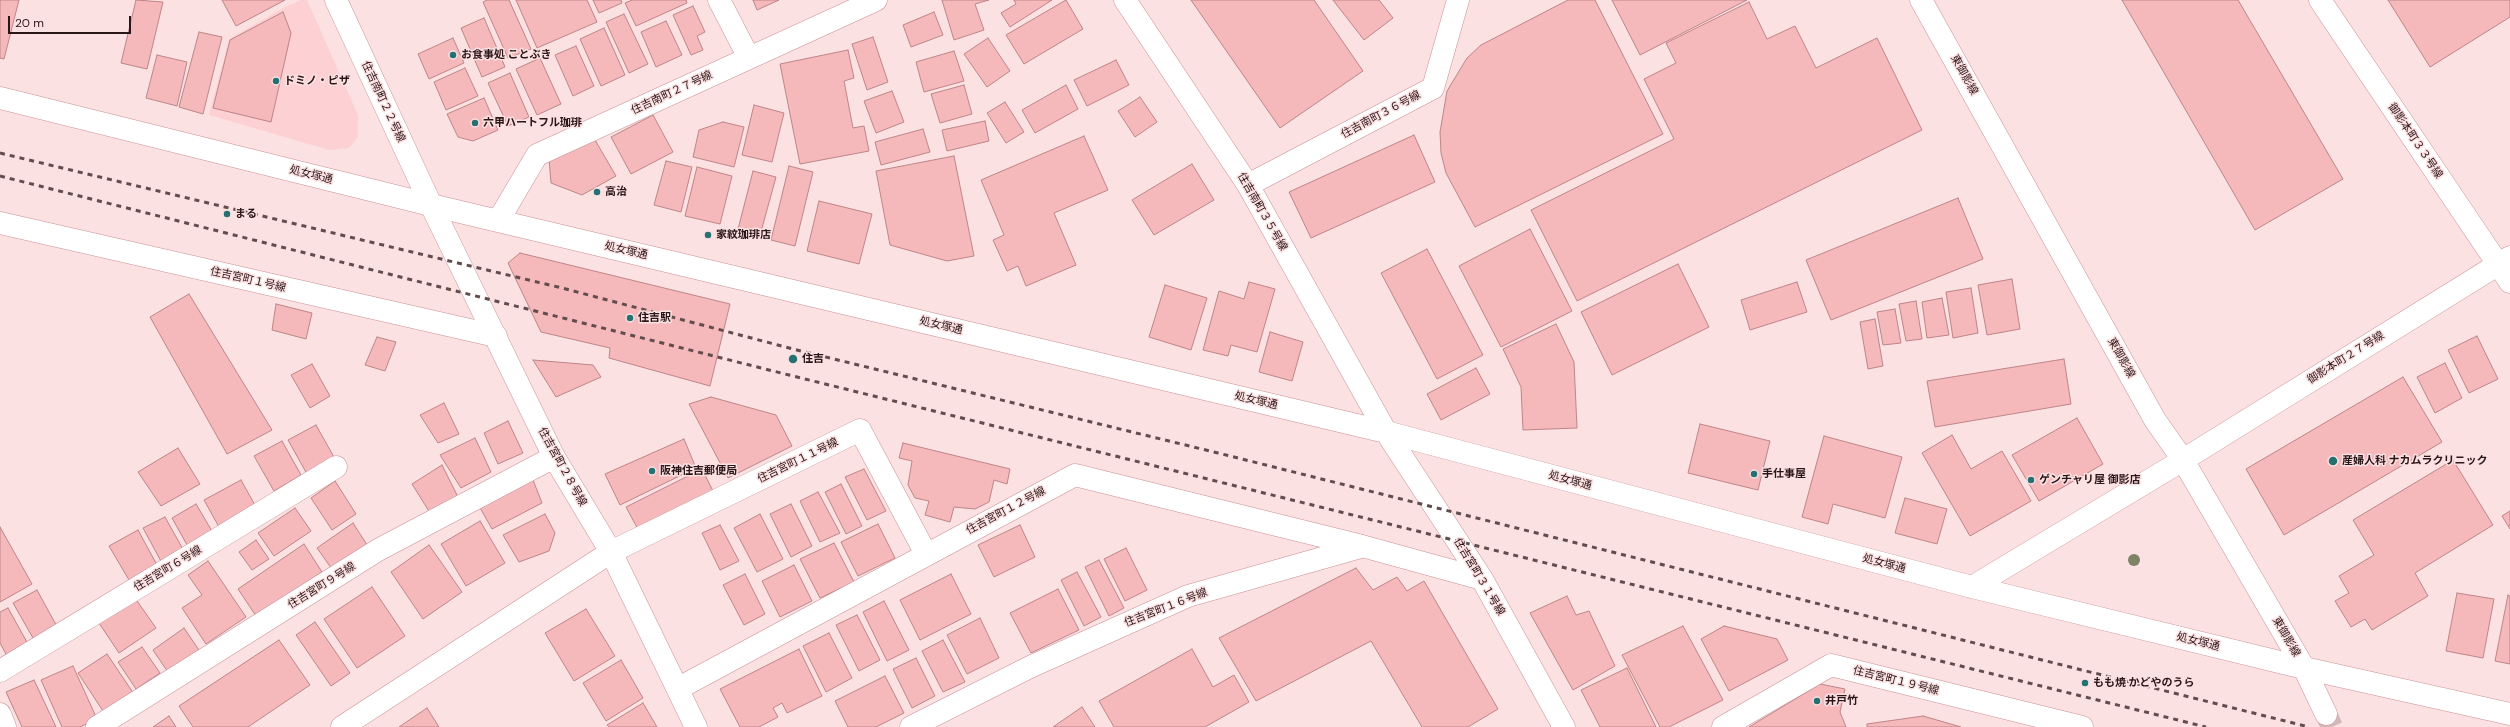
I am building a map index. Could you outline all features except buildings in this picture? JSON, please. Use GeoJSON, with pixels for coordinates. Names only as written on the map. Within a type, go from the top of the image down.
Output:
{"type":"FeatureCollection","features":[{"type":"Feature","properties":{"kind":"street","name":"住吉南町２２号線"},"geometry":{"type":"LineString","coordinates":[[336,0],[431,205]]}},
{"type":"Feature","properties":{"kind":"street"},"geometry":{"type":"LineString","coordinates":[[719,0],[749,58]]}},
{"type":"Feature","properties":{"kind":"street","name":"住吉南町２７号線"},"geometry":{"type":"LineString","coordinates":[[498,221],[537,155],[876,0]]}},
{"type":"Feature","properties":{"kind":"street","name":"住吉南町３５号線"},"geometry":{"type":"LineString","coordinates":[[1124,0],[1248,185],[1386,432]]}},
{"type":"Feature","properties":{"kind":"street","name":"住吉南町３６号線"},"geometry":{"type":"LineString","coordinates":[[1248,185],[1433,88],[1458,0]]}},
{"type":"Feature","properties":{"kind":"street","name":"東御影線"},"geometry":{"type":"LineString","coordinates":[[1921,0],[2156,420],[2183,460],[2304,668],[2326,714]]}},
{"type":"Feature","properties":{"kind":"street","name":"御影本町３３号線"},"geometry":{"type":"LineString","coordinates":[[2320,0],[2504,260],[2510,282]]}},
{"type":"Feature","properties":{"kind":"street","name":"処女塚通"},"geometry":{"type":"LineString","coordinates":[[0,98],[431,205],[1386,432],[1972,587],[2304,668],[2510,714]]}},
{"type":"Feature","properties":{"kind":"street","name":"住吉宮町２８号線"},"geometry":{"type":"LineString","coordinates":[[431,205],[554,456],[611,552],[696,727]]}},
{"type":"Feature","properties":{"kind":"street","name":"住吉宮町１号線"},"geometry":{"type":"LineString","coordinates":[[0,223],[496,336]]}},
{"type":"Feature","properties":{"kind":"street","name":"御影本町２７号線"},"geometry":{"type":"LineString","coordinates":[[1972,587],[2183,460],[2504,260]]}},
{"type":"Feature","properties":{"kind":"street","name":"住吉宮町１１号線"},"geometry":{"type":"LineString","coordinates":[[611,552],[860,430],[926,554]]}},
{"type":"Feature","properties":{"kind":"street","name":"住吉宮町３１号線"},"geometry":{"type":"LineString","coordinates":[[1386,432],[1482,579],[1564,727]]}},
{"type":"Feature","properties":{"kind":"street","name":"住吉宮町９号線"},"geometry":{"type":"LineString","coordinates":[[97,727],[378,550],[554,456]]}},
{"type":"Feature","properties":{"kind":"street","name":"住吉宮町６号線"},"geometry":{"type":"LineString","coordinates":[[0,672],[336,467]]}},
{"type":"Feature","properties":{"kind":"street","name":"住吉宮町１２号線"},"geometry":{"type":"LineString","coordinates":[[678,688],[1075,475],[1362,546]]}},
{"type":"Feature","properties":{"kind":"street"},"geometry":{"type":"LineString","coordinates":[[1362,546],[1482,579]]}},
{"type":"Feature","properties":{"kind":"street","name":"住吉宮町１６号線"},"geometry":{"type":"LineString","coordinates":[[911,727],[1030,667],[1188,596],[1362,546]]}},
{"type":"Feature","properties":{"kind":"street"},"geometry":{"type":"LineString","coordinates":[[342,727],[611,552]]}},
{"type":"Feature","properties":{"kind":"street","name":"住吉宮町１９号線"},"geometry":{"type":"LineString","coordinates":[[1723,727],[1831,665],[2082,727]]}},
{"type":"Feature","properties":{"kind":"street"},"geometry":{"type":"LineString","coordinates":[[0,714],[5,727]]}},
{"type":"Feature","properties":{"kind":"shaded area"},"geometry":{"type":"Polygon","coordinates":[[[301,0],[307,0],[358,115],[358,137],[349,148],[329,150],[209,115],[229,39],[285,7],[301,0]]]}},
{"type":"Feature","properties":{"kind":"tunnel"},"geometry":{"type":"LineString","coordinates":[[2326,714],[2332,727]]}},
{"type":"Feature","properties":{"kind":"railway"},"geometry":{"type":"LineString","coordinates":[[0,153],[562,288],[793,349],[1218,453],[2309,727]]}},
{"type":"Feature","properties":{"kind":"railway"},"geometry":{"type":"LineString","coordinates":[[0,176],[789,375],[2206,727]]}},
{"type":"Feature","properties":{"kind":"place","name":"お食事処 ことぶき"},"geometry":{"type":"Point","coordinates":[453,55]}},
{"type":"Feature","properties":{"kind":"place","name":"ドミノ・ピザ"},"geometry":{"type":"Point","coordinates":[276,81]}},
{"type":"Feature","properties":{"kind":"place","name":"六甲ハートフル珈琲"},"geometry":{"type":"Point","coordinates":[475,123]}},
{"type":"Feature","properties":{"kind":"place","name":"高治"},"geometry":{"type":"Point","coordinates":[597,192]}},
{"type":"Feature","properties":{"kind":"place","name":"まる"},"geometry":{"type":"Point","coordinates":[227,214]}},
{"type":"Feature","properties":{"kind":"place","name":"家紋珈琲店"},"geometry":{"type":"Point","coordinates":[708,235]}},
{"type":"Feature","properties":{"kind":"place","name":"住吉駅"},"geometry":{"type":"Point","coordinates":[630,318]}},
{"type":"Feature","properties":{"kind":"place","name":"住吉"},"geometry":{"type":"Point","coordinates":[793,359]}},
{"type":"Feature","properties":{"kind":"place","name":"産婦人科 ナカムラクリニック"},"geometry":{"type":"Point","coordinates":[2333,461]}},
{"type":"Feature","properties":{"kind":"place","name":"阪神住吉郵便局"},"geometry":{"type":"Point","coordinates":[652,471]}},
{"type":"Feature","properties":{"kind":"place","name":"手仕事屋"},"geometry":{"type":"Point","coordinates":[1754,474]}},
{"type":"Feature","properties":{"kind":"place","name":"ゲンチャリ屋 御影店"},"geometry":{"type":"Point","coordinates":[2031,480]}},
{"type":"Feature","properties":{"kind":"place","name":"もも焼 かどやのうら"},"geometry":{"type":"Point","coordinates":[2085,683]}},
{"type":"Feature","properties":{"kind":"place","name":"井戸竹"},"geometry":{"type":"Point","coordinates":[1817,701]}}]}
